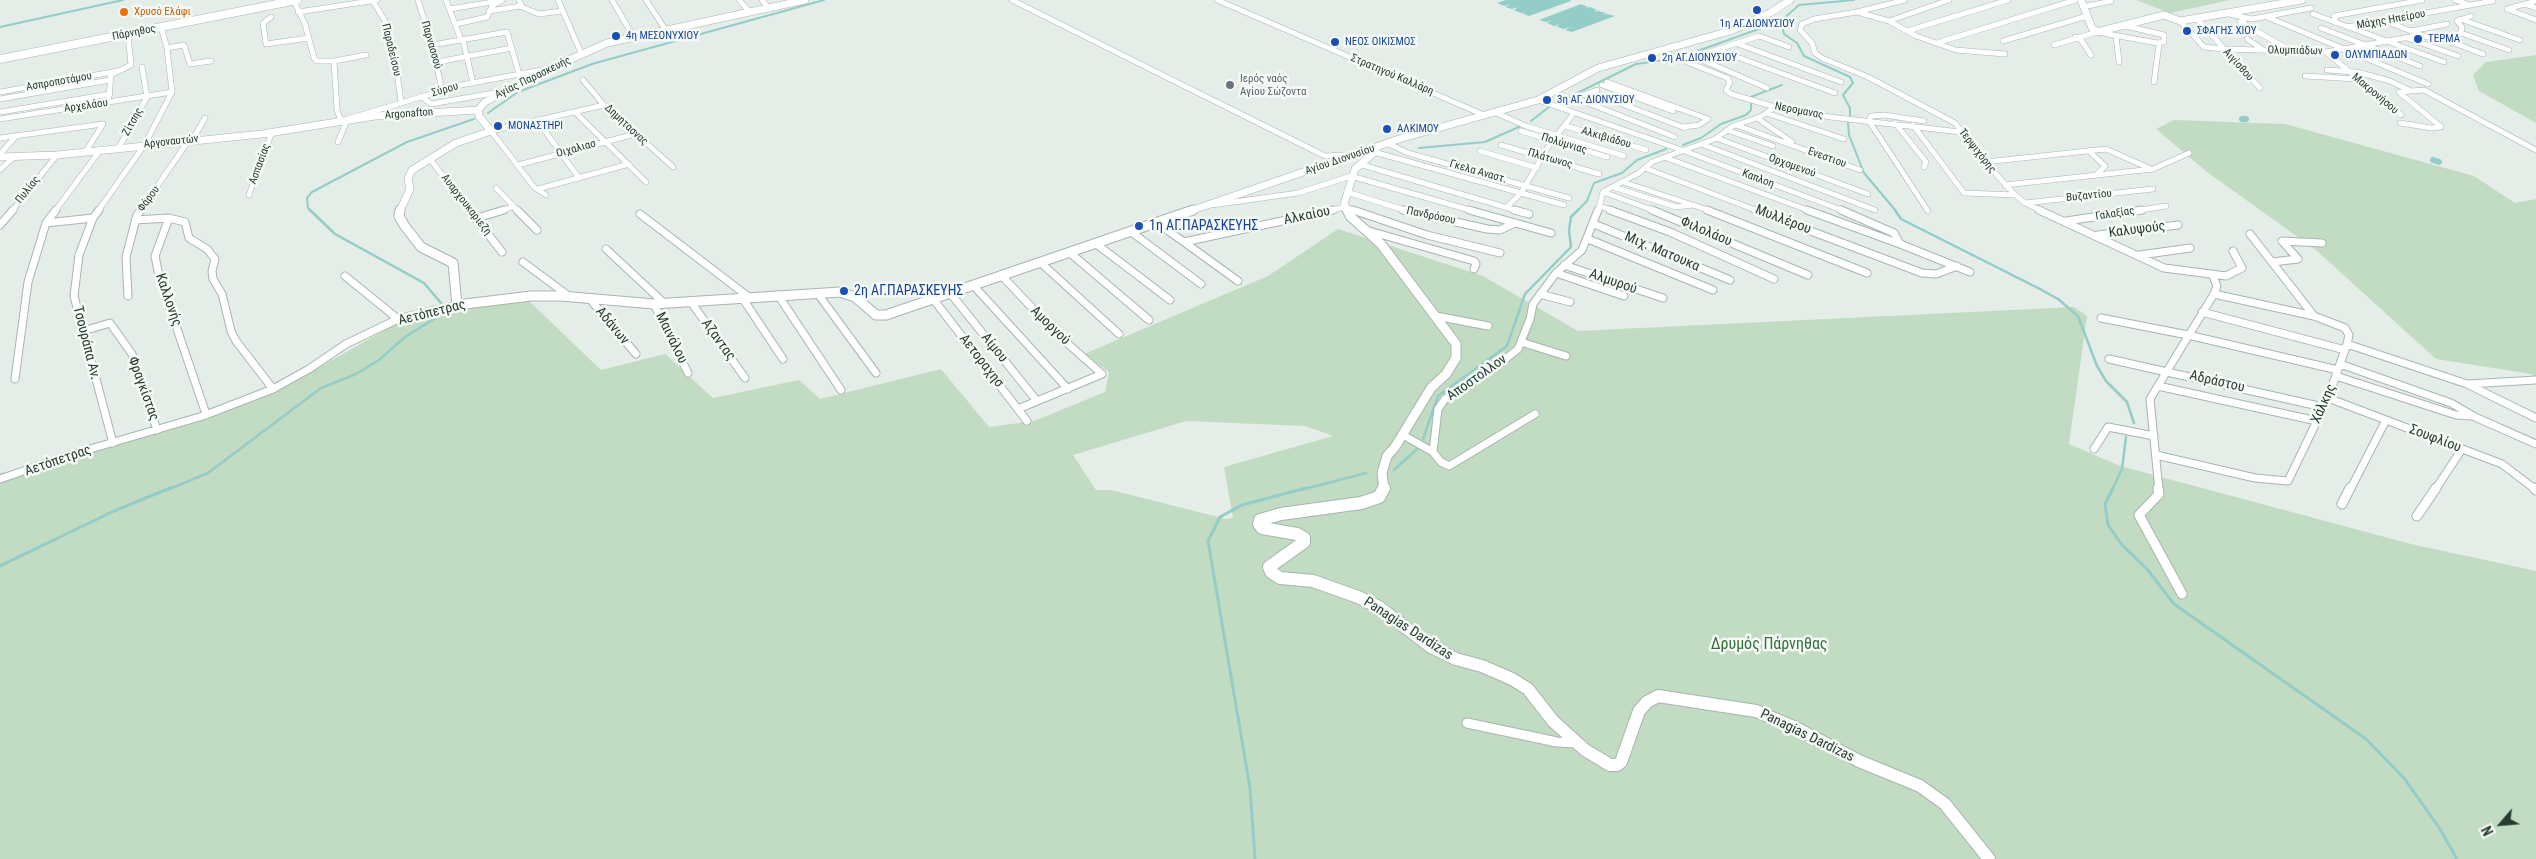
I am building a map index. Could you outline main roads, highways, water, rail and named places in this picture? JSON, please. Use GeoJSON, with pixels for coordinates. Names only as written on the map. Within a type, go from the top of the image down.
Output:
{"type":"FeatureCollection","features":[{"type":"Feature","properties":{"kind":"main road","name":"Πάρνηθος"},"geometry":{"type":"LineString","coordinates":[[0,59],[295,0]]}},
{"type":"Feature","properties":{"kind":"water"},"geometry":{"type":"Polygon","coordinates":[[[1506,0],[1571,1],[1529,16],[1522,13],[1527,10],[1521,13],[1514,10],[1519,7],[1512,9],[1505,7],[1511,4],[1504,6],[1497,3],[1506,0]]]}},
{"type":"Feature","properties":{"kind":"water"},"geometry":{"type":"Polygon","coordinates":[[[1581,4],[1588,7],[1584,9],[1590,7],[1597,10],[1593,12],[1598,11],[1606,13],[1602,15],[1615,16],[1572,32],[1565,30],[1570,27],[1563,29],[1556,26],[1561,23],[1554,26],[1547,23],[1553,20],[1546,22],[1539,20],[1581,4]]]}},
{"type":"Feature","properties":{"kind":"waterway"},"geometry":{"type":"LineString","coordinates":[[0,27],[123,0]]}},
{"type":"Feature","properties":{"kind":"waterway"},"geometry":{"type":"LineString","coordinates":[[488,113],[518,92],[592,64],[824,0]]}},
{"type":"Feature","properties":{"kind":"waterway"},"geometry":{"type":"LineString","coordinates":[[1781,21],[1799,5],[1854,0]]}},
{"type":"Feature","properties":{"kind":"waterway"},"geometry":{"type":"LineString","coordinates":[[1681,57],[1781,21]]}},
{"type":"Feature","properties":{"kind":"waterway"},"geometry":{"type":"LineString","coordinates":[[1781,21],[1784,34],[1797,43],[1804,56],[1850,77],[1853,83],[1843,95],[1850,108],[1850,116]]}},
{"type":"Feature","properties":{"kind":"waterway"},"geometry":{"type":"LineString","coordinates":[[1557,103],[1636,64],[1673,59]]}},
{"type":"Feature","properties":{"kind":"waterway"},"geometry":{"type":"LineString","coordinates":[[1748,98],[1782,85]]}},
{"type":"Feature","properties":{"kind":"waterway"},"geometry":{"type":"LineString","coordinates":[[1683,145],[1701,138],[1721,124],[1746,115],[1751,110],[1751,104]]}},
{"type":"Feature","properties":{"kind":"waterway"},"geometry":{"type":"LineString","coordinates":[[1531,121],[1549,107]]}},
{"type":"Feature","properties":{"kind":"waterway"},"geometry":{"type":"LineString","coordinates":[[310,210],[307,198],[312,192],[407,142],[474,119]]}},
{"type":"Feature","properties":{"kind":"waterway"},"geometry":{"type":"LineString","coordinates":[[1848,122],[1849,135],[1864,173],[1896,211]]}},
{"type":"Feature","properties":{"kind":"waterway"},"geometry":{"type":"LineString","coordinates":[[1419,148],[1485,142],[1521,126]]}},
{"type":"Feature","properties":{"kind":"waterway"},"geometry":{"type":"LineString","coordinates":[[1423,439],[1438,396],[1507,346],[1525,294],[1571,247],[1569,230],[1571,217],[1587,201],[1594,183],[1622,173],[1637,160],[1666,149]]}},
{"type":"Feature","properties":{"kind":"waterway"},"geometry":{"type":"LineString","coordinates":[[2433,160],[2439,162]]}},
{"type":"Feature","properties":{"kind":"waterway"},"geometry":{"type":"LineString","coordinates":[[310,210],[335,234],[424,283],[441,303]]}},
{"type":"Feature","properties":{"kind":"waterway"},"geometry":{"type":"LineString","coordinates":[[1895,210],[1901,219],[2038,288],[2058,299],[2078,316],[2097,366],[2106,381],[2127,402],[2134,423]]}},
{"type":"Feature","properties":{"kind":"waterway"},"geometry":{"type":"LineString","coordinates":[[167,490],[208,473],[321,388],[356,374],[379,360],[405,337],[442,314]]}},
{"type":"Feature","properties":{"kind":"waterway"},"geometry":{"type":"LineString","coordinates":[[2112,490],[2122,469],[2126,437]]}},
{"type":"Feature","properties":{"kind":"waterway"},"geometry":{"type":"LineString","coordinates":[[1394,470],[1417,449]]}},
{"type":"Feature","properties":{"kind":"waterway"},"geometry":{"type":"LineString","coordinates":[[1301,490],[1366,473]]}},
{"type":"Feature","properties":{"kind":"waterway"},"geometry":{"type":"LineString","coordinates":[[0,566],[114,511],[170,488]]}},
{"type":"Feature","properties":{"kind":"waterway"},"geometry":{"type":"LineString","coordinates":[[1255,859],[1250,788],[1208,541],[1220,517],[1242,505],[1306,488]]}},
{"type":"Feature","properties":{"kind":"waterway"},"geometry":{"type":"LineString","coordinates":[[2112,490],[2105,504],[2108,525],[2122,545],[2147,569],[2174,604],[2366,739],[2404,778],[2440,829],[2457,859]]}},
{"type":"Feature","properties":{"kind":"place","name":"1η ΑΓ.ΔΙΟΝΥΣΙΟΥ"},"geometry":{"type":"Point","coordinates":[1757,10]}},
{"type":"Feature","properties":{"kind":"place","name":"Χρυσό Ελάφι"},"geometry":{"type":"Point","coordinates":[124,12]}},
{"type":"Feature","properties":{"kind":"place","name":"ΣΦΑΓΗΣ ΧΙΟΥ"},"geometry":{"type":"Point","coordinates":[2187,31]}},
{"type":"Feature","properties":{"kind":"place","name":"4η ΜΕΣΟΝΥΧΙΟΥ"},"geometry":{"type":"Point","coordinates":[616,36]}},
{"type":"Feature","properties":{"kind":"place","name":"ΤΕΡΜΑ"},"geometry":{"type":"Point","coordinates":[2418,39]}},
{"type":"Feature","properties":{"kind":"place","name":"ΝΕΟΣ ΟΙΚΙΣΜΟΣ"},"geometry":{"type":"Point","coordinates":[1335,42]}},
{"type":"Feature","properties":{"kind":"place","name":"ΟΛΥΜΠΙΑΔΩΝ"},"geometry":{"type":"Point","coordinates":[2335,55]}},
{"type":"Feature","properties":{"kind":"place","name":"2η ΑΓ.ΔΙΟΝΥΣΙΟΥ"},"geometry":{"type":"Point","coordinates":[1652,58]}},
{"type":"Feature","properties":{"kind":"place","name":"Ιερός ναός Αγίου Σώζοντα"},"geometry":{"type":"Point","coordinates":[1230,85]}},
{"type":"Feature","properties":{"kind":"place","name":"3η ΑΓ. ΔΙΟΝΥΣΙΟΥ"},"geometry":{"type":"Point","coordinates":[1547,100]}},
{"type":"Feature","properties":{"kind":"place","name":"ΜΟΝΑΣΤΗΡΙ"},"geometry":{"type":"Point","coordinates":[498,126]}},
{"type":"Feature","properties":{"kind":"place","name":"ΑΛΚΙΜΟΥ"},"geometry":{"type":"Point","coordinates":[1387,129]}},
{"type":"Feature","properties":{"kind":"place","name":"1η ΑΓ.ΠΑΡΑΣΚΕΥΗΣ"},"geometry":{"type":"Point","coordinates":[1139,226]}},
{"type":"Feature","properties":{"kind":"place","name":"2η ΑΓ.ΠΑΡΑΣΚΕΥΗΣ"},"geometry":{"type":"Point","coordinates":[844,291]}},
{"type":"Feature","properties":{"kind":"park label","name":"Δρυμός Πάρνηθας"},"geometry":{"type":"Point","coordinates":[1769,645]}}]}
